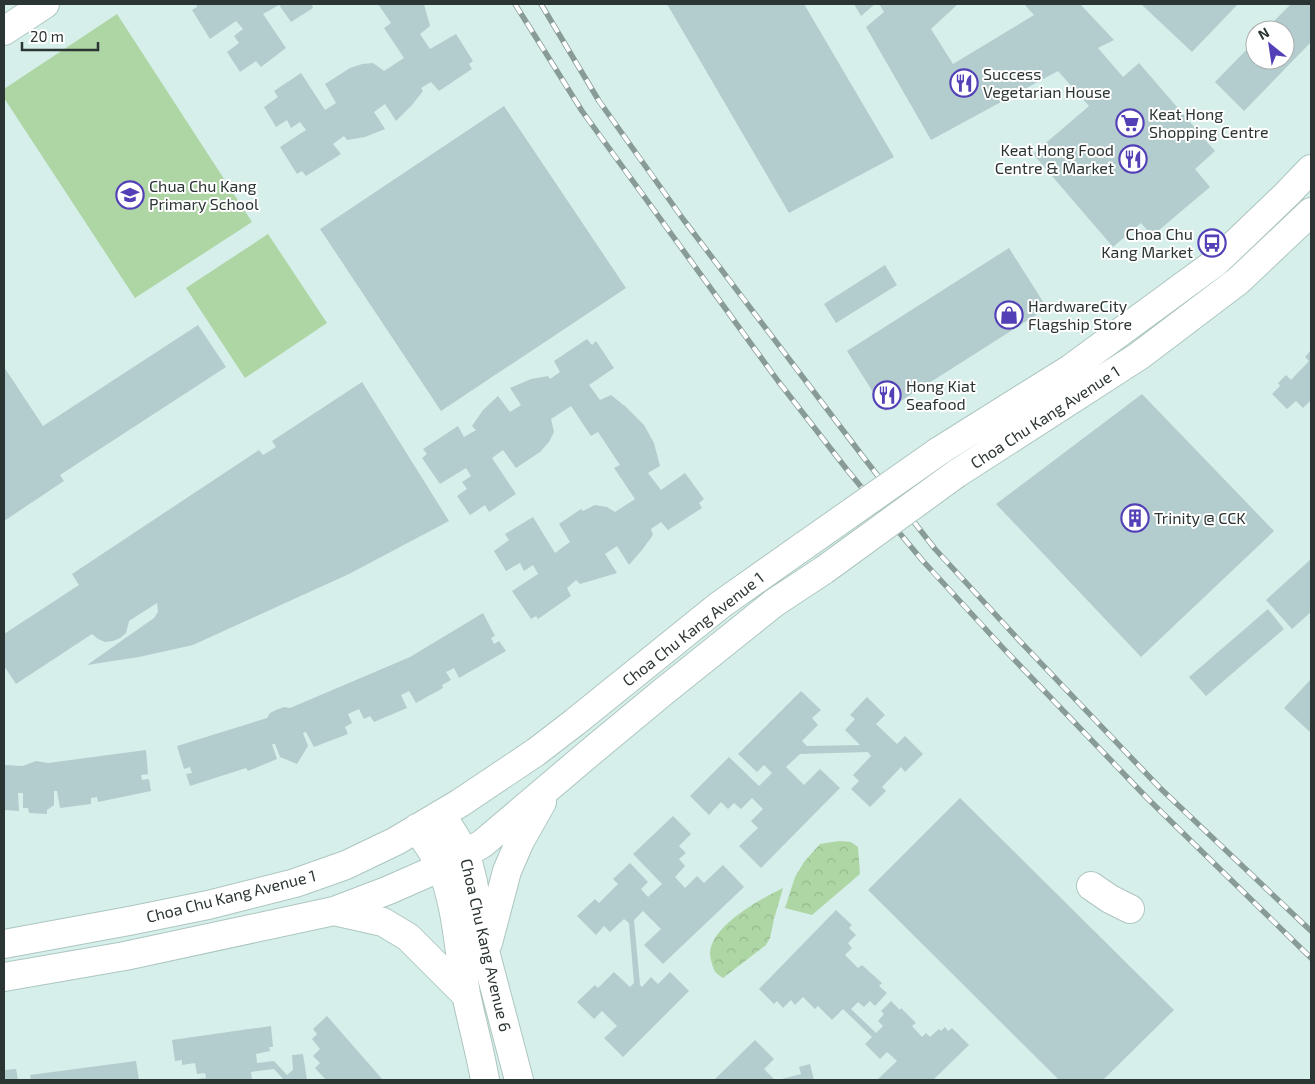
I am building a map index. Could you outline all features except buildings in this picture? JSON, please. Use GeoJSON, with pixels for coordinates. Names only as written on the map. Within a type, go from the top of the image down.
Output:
{"type":"FeatureCollection","features":[{"type":"Feature","properties":{"kind":"street"},"geometry":{"type":"LineString","coordinates":[[4,32],[45,4]]}},
{"type":"Feature","properties":{"kind":"street","name":"Choa Chu Kang Avenue 1"},"geometry":{"type":"LineString","coordinates":[[4,944],[208,905],[295,883],[346,865],[396,841],[460,803],[536,752],[720,605],[939,451],[1070,369],[1216,262],[1311,169]]}},
{"type":"Feature","properties":{"kind":"street","name":"Choa Chu Kang Avenue 1"},"geometry":{"type":"LineString","coordinates":[[4,977],[125,956],[334,911],[389,890],[466,854],[482,844],[551,785],[774,603],[824,570],[956,474],[1140,356],[1238,281],[1311,212]]}},
{"type":"Feature","properties":{"kind":"street"},"geometry":{"type":"LineString","coordinates":[[575,722],[596,736],[618,730]]}},
{"type":"Feature","properties":{"kind":"street"},"geometry":{"type":"LineString","coordinates":[[485,951],[507,871],[520,842],[551,785]]}},
{"type":"Feature","properties":{"kind":"street","name":"Choa Chu Kang Avenue 6"},"geometry":{"type":"LineString","coordinates":[[441,814],[466,854],[485,951],[519,1080]]}},
{"type":"Feature","properties":{"kind":"street","name":"Choa Chu Kang Avenue 6"},"geometry":{"type":"LineString","coordinates":[[417,828],[441,867],[449,894],[457,931],[466,995],[485,1080]]}},
{"type":"Feature","properties":{"kind":"street"},"geometry":{"type":"LineString","coordinates":[[1091,886],[1110,899],[1130,909]]}},
{"type":"Feature","properties":{"kind":"street"},"geometry":{"type":"LineString","coordinates":[[334,911],[383,922],[408,937],[466,995]]}},
{"type":"Feature","properties":{"kind":"green space"},"geometry":{"type":"Polygon","coordinates":[[[117,14],[252,222],[135,298],[4,98],[4,89],[117,14]]]}},
{"type":"Feature","properties":{"kind":"green space"},"geometry":{"type":"Polygon","coordinates":[[[268,234],[327,323],[245,378],[186,288],[268,234]]]}},
{"type":"Feature","properties":{"kind":"green space"},"geometry":{"type":"Polygon","coordinates":[[[839,841],[851,842],[858,847],[860,874],[812,915],[785,908],[795,877],[804,862],[820,844],[839,841]]]}},
{"type":"Feature","properties":{"kind":"green space"},"geometry":{"type":"Polygon","coordinates":[[[783,888],[770,938],[766,945],[723,978],[720,976],[715,971],[711,960],[711,949],[715,938],[735,917],[783,888]]]}},
{"type":"Feature","properties":{"kind":"railway"},"geometry":{"type":"LineString","coordinates":[[515,4],[582,111],[778,381],[848,471],[922,560],[1003,648],[1148,799],[1311,958]]}},
{"type":"Feature","properties":{"kind":"railway"},"geometry":{"type":"LineString","coordinates":[[541,4],[599,101],[683,219],[935,549],[1160,788],[1311,931]]}},
{"type":"Feature","properties":{"kind":"place","name":"Success Vegetarian House"},"geometry":{"type":"Point","coordinates":[964,83]}},
{"type":"Feature","properties":{"kind":"place","name":"Keat Hong Shopping Centre"},"geometry":{"type":"Point","coordinates":[1130,123]}},
{"type":"Feature","properties":{"kind":"place","name":"Keat Hong Food Centre & Market"},"geometry":{"type":"Point","coordinates":[1133,159]}},
{"type":"Feature","properties":{"kind":"place","name":"Chua Chu Kang Primary School"},"geometry":{"type":"Point","coordinates":[130,195]}},
{"type":"Feature","properties":{"kind":"place","name":"Choa Chu Kang Market"},"geometry":{"type":"Point","coordinates":[1212,243]}},
{"type":"Feature","properties":{"kind":"place","name":"HardwareCity Flagship Store"},"geometry":{"type":"Point","coordinates":[1009,315]}},
{"type":"Feature","properties":{"kind":"place","name":"Hong Kiat Seafood"},"geometry":{"type":"Point","coordinates":[887,395]}},
{"type":"Feature","properties":{"kind":"place","name":"Trinity @ CCK"},"geometry":{"type":"Point","coordinates":[1135,518]}}]}
